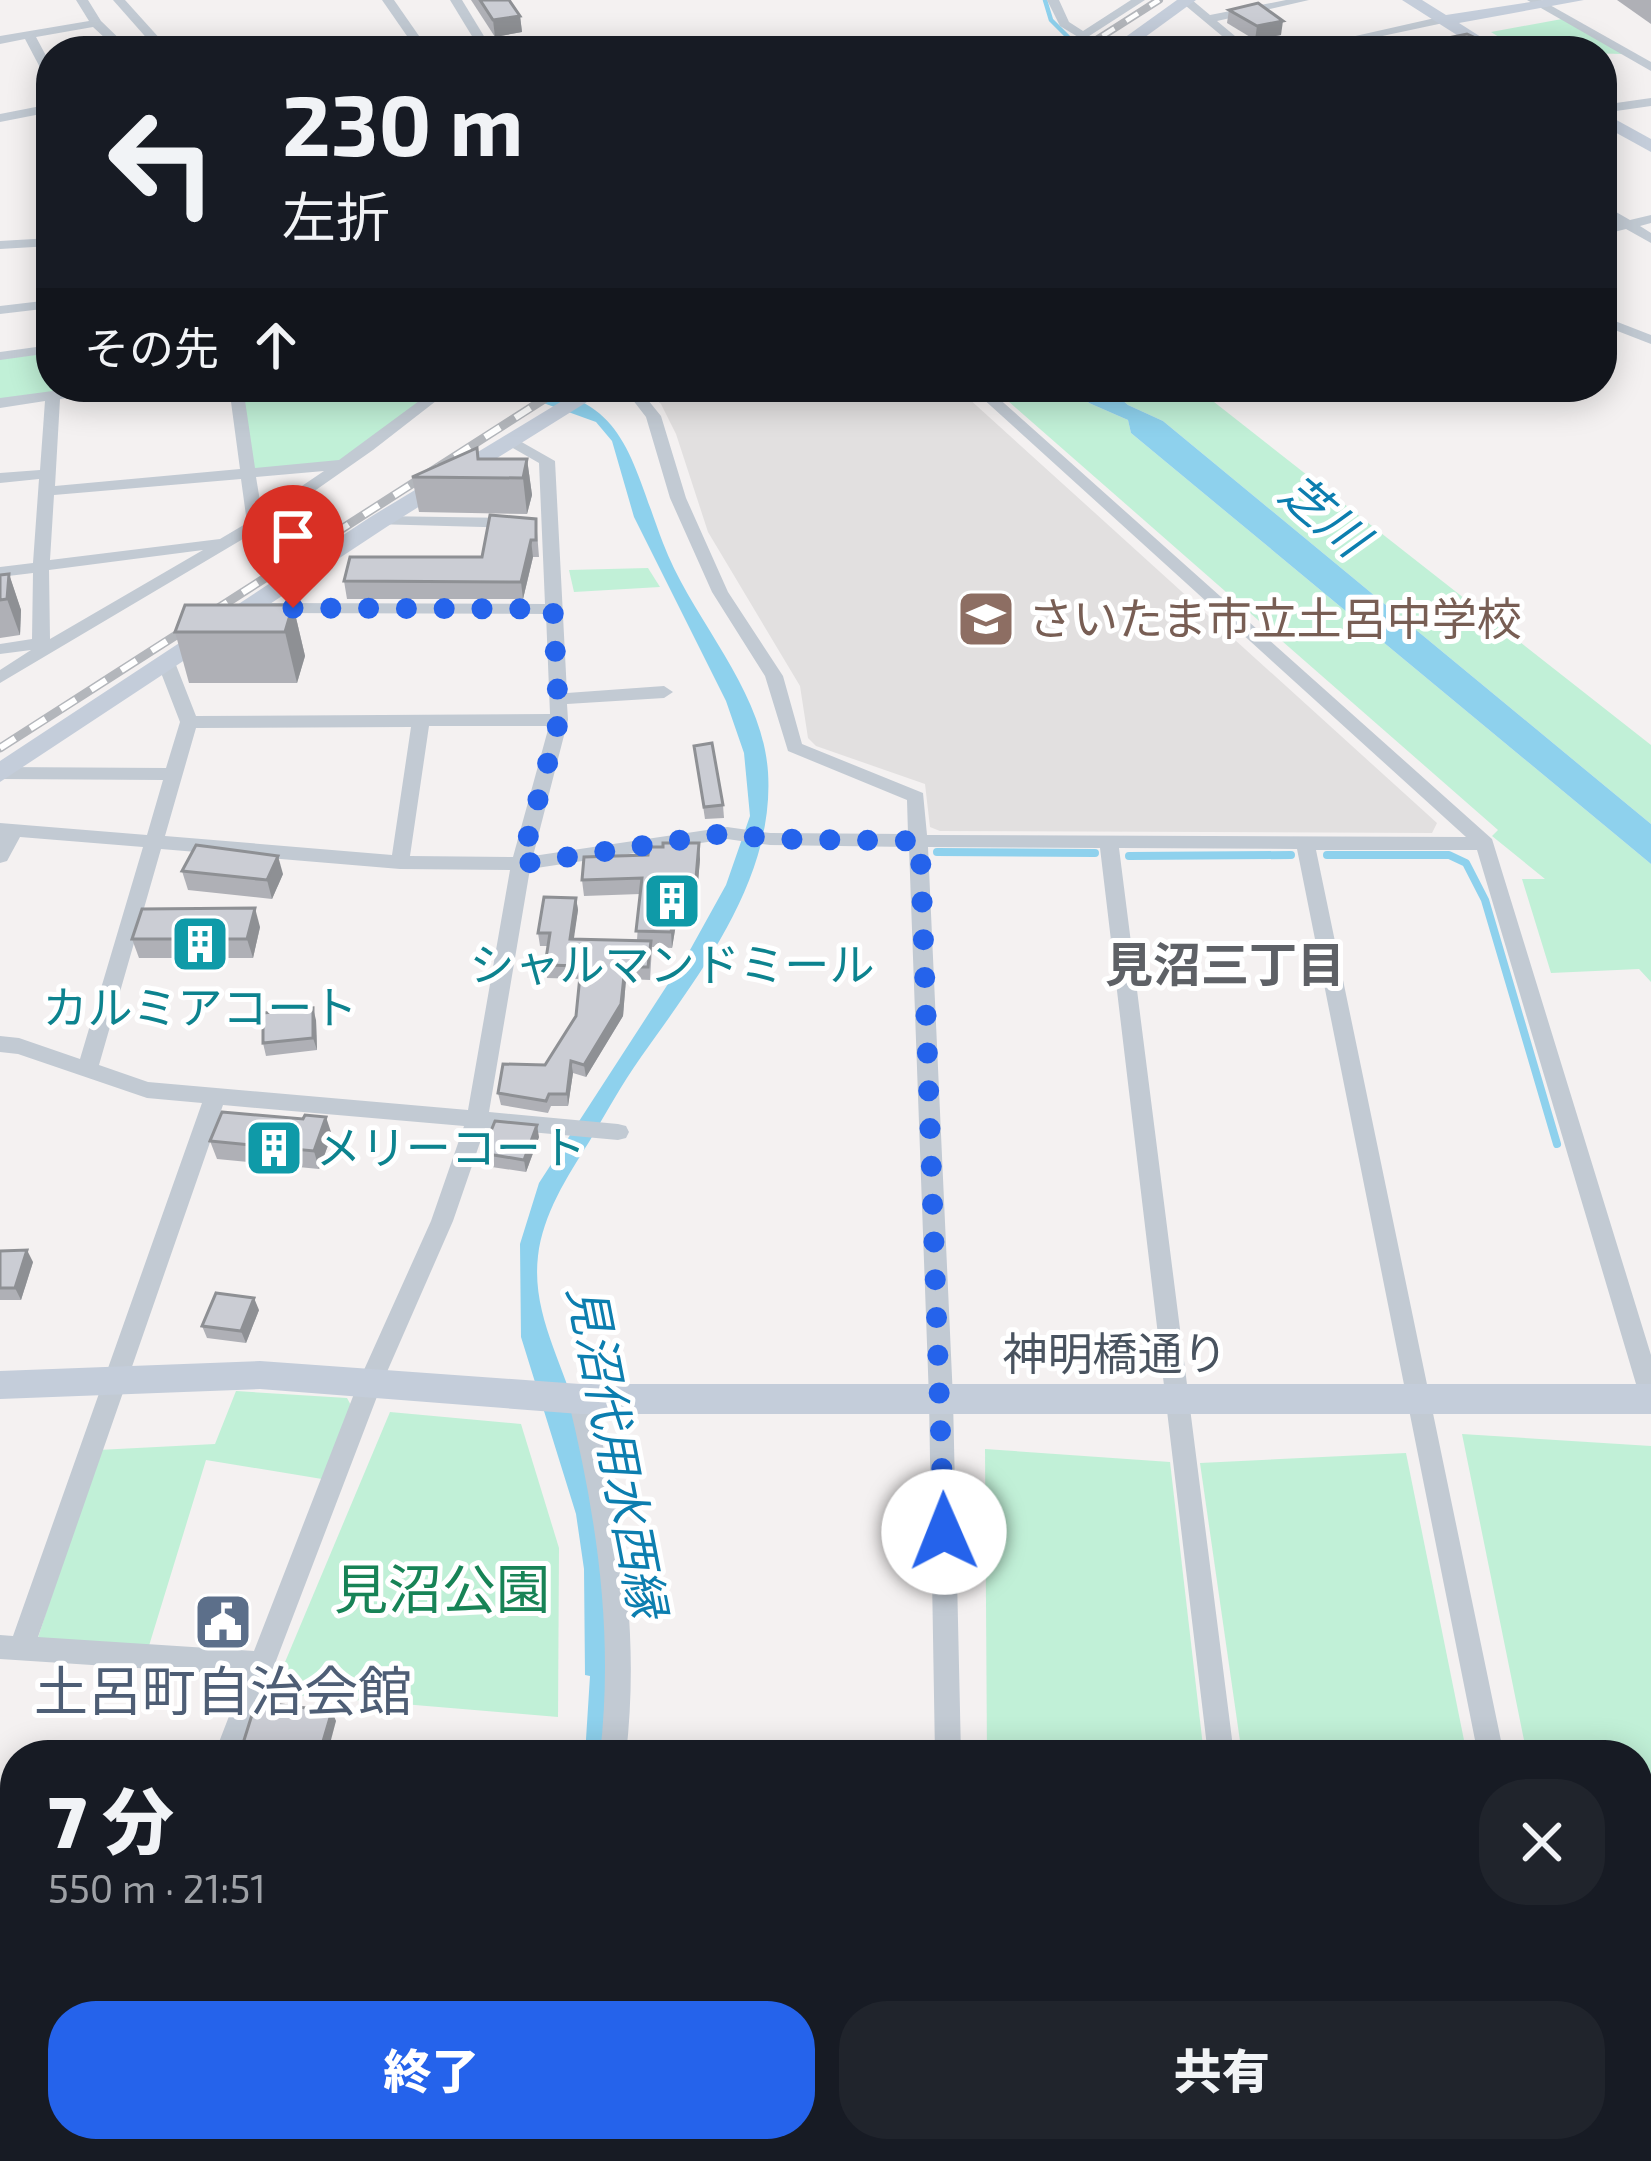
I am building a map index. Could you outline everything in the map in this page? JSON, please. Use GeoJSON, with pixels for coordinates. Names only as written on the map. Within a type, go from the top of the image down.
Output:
{"type":"FeatureCollection","features":[{"type":"Feature","properties":{"kind":"street"},"geometry":{"type":"LineString","coordinates":[[82,0],[110,36]]}},
{"type":"Feature","properties":{"kind":"street"},"geometry":{"type":"LineString","coordinates":[[118,0],[151,36]]}},
{"type":"Feature","properties":{"kind":"street"},"geometry":{"type":"LineString","coordinates":[[388,0],[413,36]]}},
{"type":"Feature","properties":{"kind":"street"},"geometry":{"type":"LineString","coordinates":[[456,0],[478,36]]}},
{"type":"Feature","properties":{"kind":"street"},"geometry":{"type":"LineString","coordinates":[[1053,0],[1064,24],[1083,36],[1139,0]]}},
{"type":"Feature","properties":{"kind":"street"},"geometry":{"type":"LineString","coordinates":[[1208,19],[1303,0]]}},
{"type":"Feature","properties":{"kind":"street"},"geometry":{"type":"LineString","coordinates":[[1411,0],[1470,36]]}},
{"type":"Feature","properties":{"kind":"street"},"geometry":{"type":"LineString","coordinates":[[1367,36],[1576,0]]}},
{"type":"Feature","properties":{"kind":"street"},"geometry":{"type":"LineString","coordinates":[[1137,36],[1187,1],[1228,36]]}},
{"type":"Feature","properties":{"kind":"street"},"geometry":{"type":"LineString","coordinates":[[1538,3],[1596,36]]}},
{"type":"Feature","properties":{"kind":"street"},"geometry":{"type":"LineString","coordinates":[[0,40],[96,23]]}},
{"type":"Feature","properties":{"kind":"street"},"geometry":{"type":"LineString","coordinates":[[28,35],[36,50]]}},
{"type":"Feature","properties":{"kind":"street"},"geometry":{"type":"LineString","coordinates":[[1624,52],[1651,47]]}},
{"type":"Feature","properties":{"kind":"street"},"geometry":{"type":"LineString","coordinates":[[1617,48],[1651,67]]}},
{"type":"Feature","properties":{"kind":"street"},"geometry":{"type":"LineString","coordinates":[[1617,110],[1651,102]]}},
{"type":"Feature","properties":{"kind":"street"},"geometry":{"type":"LineString","coordinates":[[0,118],[36,111]]}},
{"type":"Feature","properties":{"kind":"street"},"geometry":{"type":"LineString","coordinates":[[1617,123],[1651,147]]}},
{"type":"Feature","properties":{"kind":"street"},"geometry":{"type":"LineString","coordinates":[[1617,218],[1651,239]]}},
{"type":"Feature","properties":{"kind":"street"},"geometry":{"type":"LineString","coordinates":[[1617,228],[1651,219]]}},
{"type":"Feature","properties":{"kind":"street"},"geometry":{"type":"LineString","coordinates":[[0,245],[36,243]]}},
{"type":"Feature","properties":{"kind":"street"},"geometry":{"type":"LineString","coordinates":[[0,310],[36,306]]}},
{"type":"Feature","properties":{"kind":"street"},"geometry":{"type":"LineString","coordinates":[[1617,326],[1651,340]]}},
{"type":"Feature","properties":{"kind":"street"},"geometry":{"type":"LineString","coordinates":[[0,356],[36,351]]}},
{"type":"Feature","properties":{"kind":"street"},"geometry":{"type":"LineString","coordinates":[[0,403],[36,399]]}},
{"type":"Feature","properties":{"kind":"street"},"geometry":{"type":"LineString","coordinates":[[40,647],[40,566],[52,402]]}},
{"type":"Feature","properties":{"kind":"street"},"geometry":{"type":"LineString","coordinates":[[238,402],[255,524]]}},
{"type":"Feature","properties":{"kind":"street"},"geometry":{"type":"LineString","coordinates":[[0,678],[40,647],[229,541],[427,402]]}},
{"type":"Feature","properties":{"kind":"street"},"geometry":{"type":"LineString","coordinates":[[0,773],[380,521],[574,402]]}},
{"type":"Feature","properties":{"kind":"street"},"geometry":{"type":"LineString","coordinates":[[642,402],[653,416],[678,498],[720,592],[774,676],[794,747],[916,796],[941,1399],[948,1740]]}},
{"type":"Feature","properties":{"kind":"street"},"geometry":{"type":"LineString","coordinates":[[993,402],[1485,844],[1651,1396]]}},
{"type":"Feature","properties":{"kind":"street"},"geometry":{"type":"LineString","coordinates":[[233,1740],[371,1381],[442,1221],[477,1119],[521,864],[558,709],[548,461],[511,441]]}},
{"type":"Feature","properties":{"kind":"street"},"geometry":{"type":"LineString","coordinates":[[0,478],[48,482],[343,465]]}},
{"type":"Feature","properties":{"kind":"street"},"geometry":{"type":"LineString","coordinates":[[380,521],[550,524]]}},
{"type":"Feature","properties":{"kind":"street"},"geometry":{"type":"LineString","coordinates":[[0,572],[229,541]]}},
{"type":"Feature","properties":{"kind":"street"},"geometry":{"type":"LineString","coordinates":[[249,608],[553,609]]}},
{"type":"Feature","properties":{"kind":"street"},"geometry":{"type":"LineString","coordinates":[[0,649],[40,647]]}},
{"type":"Feature","properties":{"kind":"street"},"geometry":{"type":"LineString","coordinates":[[88,1068],[189,722],[167,665]]}},
{"type":"Feature","properties":{"kind":"street"},"geometry":{"type":"LineString","coordinates":[[189,722],[421,720],[558,709],[664,692]]}},
{"type":"Feature","properties":{"kind":"street"},"geometry":{"type":"LineString","coordinates":[[400,862],[421,720]]}},
{"type":"Feature","properties":{"kind":"street"},"geometry":{"type":"LineString","coordinates":[[0,773],[176,774]]}},
{"type":"Feature","properties":{"kind":"street"},"geometry":{"type":"LineString","coordinates":[[0,856],[8,830],[400,862],[521,864],[727,833],[770,839],[1485,844]]}},
{"type":"Feature","properties":{"kind":"street"},"geometry":{"type":"LineString","coordinates":[[1109,842],[1219,1740]]}},
{"type":"Feature","properties":{"kind":"street"},"geometry":{"type":"LineString","coordinates":[[1305,843],[1489,1740]]}},
{"type":"Feature","properties":{"kind":"street"},"geometry":{"type":"LineString","coordinates":[[0,1044],[147,1090],[611,1130]]}},
{"type":"Feature","properties":{"kind":"street"},"geometry":{"type":"LineString","coordinates":[[215,1096],[11,1648],[262,1664]]}},
{"type":"Feature","properties":{"kind":"street","name":"神明橋通り"},"geometry":{"type":"LineString","coordinates":[[0,1385],[260,1375],[580,1399],[1651,1396]]}},
{"type":"Feature","properties":{"kind":"street"},"geometry":{"type":"LineString","coordinates":[[580,1399],[604,1490],[621,1623],[614,1740]]}},
{"type":"Feature","properties":{"kind":"shaded area","name":"さいたま市立土呂中学校"},"geometry":{"type":"Polygon","coordinates":[[[973,402],[1437,823],[1432,833],[940,831],[930,827],[925,784],[816,746],[808,738],[800,686],[708,532],[676,434],[661,404],[973,402]]]}},
{"type":"Feature","properties":{"kind":"green space"},"geometry":{"type":"Polygon","coordinates":[[[1562,19],[1592,36],[1497,36],[1491,32],[1562,19]]]}},
{"type":"Feature","properties":{"kind":"green space"},"geometry":{"type":"Polygon","coordinates":[[[36,355],[36,394],[0,400],[0,359],[36,355]]]}},
{"type":"Feature","properties":{"kind":"green space"},"geometry":{"type":"Polygon","coordinates":[[[238,402],[427,402],[343,465],[248,471],[238,402]]]}},
{"type":"Feature","properties":{"kind":"green space"},"geometry":{"type":"Polygon","coordinates":[[[1009,402],[1088,402],[1128,420],[1131,433],[1651,864],[1651,982],[1639,969],[1551,973],[1522,879],[1545,879],[1492,836],[1498,830],[1009,402]]]}},
{"type":"Feature","properties":{"kind":"green space"},"geometry":{"type":"Polygon","coordinates":[[[1125,402],[1214,402],[1651,745],[1651,824],[1163,421],[1125,402]]]}},
{"type":"Feature","properties":{"kind":"green space"},"geometry":{"type":"Polygon","coordinates":[[[648,568],[660,587],[574,592],[569,570],[648,568]]]}},
{"type":"Feature","properties":{"kind":"green space"},"geometry":{"type":"Polygon","coordinates":[[[236,1391],[347,1398],[353,1409],[322,1479],[206,1460],[148,1649],[37,1641],[98,1450],[215,1444],[236,1391]]]}},
{"type":"Feature","properties":{"kind":"green space","name":"見沼公園"},"geometry":{"type":"Polygon","coordinates":[[[390,1412],[521,1424],[559,1548],[558,1717],[272,1693],[390,1412]]]}},
{"type":"Feature","properties":{"kind":"green space"},"geometry":{"type":"Polygon","coordinates":[[[1462,1434],[1651,1446],[1651,1740],[1524,1740],[1462,1434]]]}},
{"type":"Feature","properties":{"kind":"green space"},"geometry":{"type":"Polygon","coordinates":[[[985,1449],[1170,1462],[1202,1740],[987,1740],[985,1449]]]}},
{"type":"Feature","properties":{"kind":"green space"},"geometry":{"type":"Polygon","coordinates":[[[1406,1453],[1464,1740],[1240,1740],[1200,1463],[1406,1453]]]}},
{"type":"Feature","properties":{"kind":"water"},"geometry":{"type":"Polygon","coordinates":[[[541,402],[579,402],[614,428],[628,451],[676,571],[753,711],[768,772],[759,850],[729,924],[565,1182],[545,1225],[538,1256],[539,1299],[579,1422],[595,1505],[605,1629],[607,1740],[586,1740],[590,1676],[585,1675],[584,1569],[576,1514],[521,1337],[520,1244],[539,1183],[690,950],[726,885],[750,816],[744,753],[726,701],[634,517],[612,441],[596,422],[541,402]]]}},
{"type":"Feature","properties":{"kind":"water"},"geometry":{"type":"Polygon","coordinates":[[[1124,402],[1163,421],[1651,824],[1651,864],[1131,433],[1128,420],[1089,403],[1124,402]]]}},
{"type":"Feature","properties":{"kind":"building"},"geometry":{"type":"Polygon","coordinates":[[[480,0],[509,0],[520,16],[493,20],[480,0]]]}},
{"type":"Feature","properties":{"kind":"building"},"geometry":{"type":"Polygon","coordinates":[[[1258,3],[1283,21],[1257,26],[1229,10],[1258,3]]]}},
{"type":"Feature","properties":{"kind":"building"},"geometry":{"type":"Polygon","coordinates":[[[477,448],[478,459],[527,459],[523,478],[412,477],[477,448]]]}},
{"type":"Feature","properties":{"kind":"building"},"geometry":{"type":"Polygon","coordinates":[[[490,515],[536,519],[536,540],[531,540],[521,582],[344,581],[350,557],[482,557],[490,515]]]}},
{"type":"Feature","properties":{"kind":"building"},"geometry":{"type":"Polygon","coordinates":[[[9,574],[7,599],[0,600],[0,575],[9,574]]]}},
{"type":"Feature","properties":{"kind":"building"},"geometry":{"type":"Polygon","coordinates":[[[185,605],[293,605],[285,632],[175,632],[185,605]]]}},
{"type":"Feature","properties":{"kind":"building"},"geometry":{"type":"Polygon","coordinates":[[[712,743],[723,805],[704,807],[694,746],[712,743]]]}},
{"type":"Feature","properties":{"kind":"building"},"geometry":{"type":"Polygon","coordinates":[[[663,843],[699,843],[696,878],[690,877],[689,896],[677,896],[671,932],[636,931],[642,878],[582,880],[584,857],[648,855],[649,847],[663,847],[663,843]]]}},
{"type":"Feature","properties":{"kind":"building"},"geometry":{"type":"Polygon","coordinates":[[[196,845],[278,856],[267,880],[182,871],[196,845]]]}},
{"type":"Feature","properties":{"kind":"building"},"geometry":{"type":"Polygon","coordinates":[[[544,897],[576,898],[570,939],[651,941],[648,967],[625,967],[621,1004],[584,1065],[571,1061],[567,1094],[549,1094],[546,1101],[498,1093],[503,1064],[545,1065],[576,1016],[581,966],[545,965],[550,933],[538,933],[544,897]]]}},
{"type":"Feature","properties":{"kind":"building"},"geometry":{"type":"Polygon","coordinates":[[[255,908],[247,939],[132,939],[142,909],[255,908]]]}},
{"type":"Feature","properties":{"kind":"building"},"geometry":{"type":"Polygon","coordinates":[[[313,1008],[313,1038],[263,1043],[263,1013],[313,1008]]]}},
{"type":"Feature","properties":{"kind":"building"},"geometry":{"type":"Polygon","coordinates":[[[222,1112],[326,1117],[314,1151],[210,1141],[222,1112]]]}},
{"type":"Feature","properties":{"kind":"building"},"geometry":{"type":"Polygon","coordinates":[[[495,1121],[537,1125],[524,1160],[482,1153],[495,1121]]]}},
{"type":"Feature","properties":{"kind":"building"},"geometry":{"type":"Polygon","coordinates":[[[27,1250],[15,1288],[0,1288],[0,1251],[27,1250]]]}},
{"type":"Feature","properties":{"kind":"building"},"geometry":{"type":"Polygon","coordinates":[[[216,1293],[254,1298],[241,1331],[202,1326],[216,1293]]]}},
{"type":"Feature","properties":{"kind":"building"},"geometry":{"type":"Polygon","coordinates":[[[256,1702],[332,1711],[323,1740],[244,1740],[256,1702]]]}},
{"type":"Feature","properties":{"kind":"waterway"},"geometry":{"type":"LineString","coordinates":[[1045,0],[1051,20],[1067,36]]}},
{"type":"Feature","properties":{"kind":"waterway"},"geometry":{"type":"LineString","coordinates":[[937,852],[1095,853]]}},
{"type":"Feature","properties":{"kind":"waterway"},"geometry":{"type":"LineString","coordinates":[[1129,856],[1291,855]]}},
{"type":"Feature","properties":{"kind":"waterway"},"geometry":{"type":"LineString","coordinates":[[1327,855],[1449,855],[1466,863],[1485,900],[1557,1144]]}},
{"type":"Feature","properties":{"kind":"railway"},"geometry":{"type":"LineString","coordinates":[[1103,36],[1159,0]]}},
{"type":"Feature","properties":{"kind":"railway"},"geometry":{"type":"LineString","coordinates":[[0,748],[540,402]]}},
{"type":"Feature","properties":{"kind":"place","name":"さいたま市立土呂中学校"},"geometry":{"type":"Point","coordinates":[986,619]}},
{"type":"Feature","properties":{"kind":"place","name":"シャルマンドミール"},"geometry":{"type":"Point","coordinates":[672,901]}},
{"type":"Feature","properties":{"kind":"place","name":"カルミアコート"},"geometry":{"type":"Point","coordinates":[200,944]}},
{"type":"Feature","properties":{"kind":"place","name":"メリーコート"},"geometry":{"type":"Point","coordinates":[274,1148]}},
{"type":"Feature","properties":{"kind":"place","name":"土呂町自治会館"},"geometry":{"type":"Point","coordinates":[223,1622]}},
{"type":"Feature","properties":{"kind":"district","name":"見沼三丁目"},"geometry":{"type":"Point","coordinates":[1225,965]}},
{"type":"Feature","properties":{"kind":"route"},"geometry":{"type":"LineString","coordinates":[[293,608],[553,609],[559,720],[521,864],[727,833],[770,839],[920,841],[944,1532]]}},
{"type":"Feature","properties":{"kind":"water label","name":"芝川"},"geometry":{"type":"Point","coordinates":[1324,515]}},
{"type":"Feature","properties":{"kind":"water label","name":"見沼代用水西縁"},"geometry":{"type":"Point","coordinates":[617,1451]}}]}
